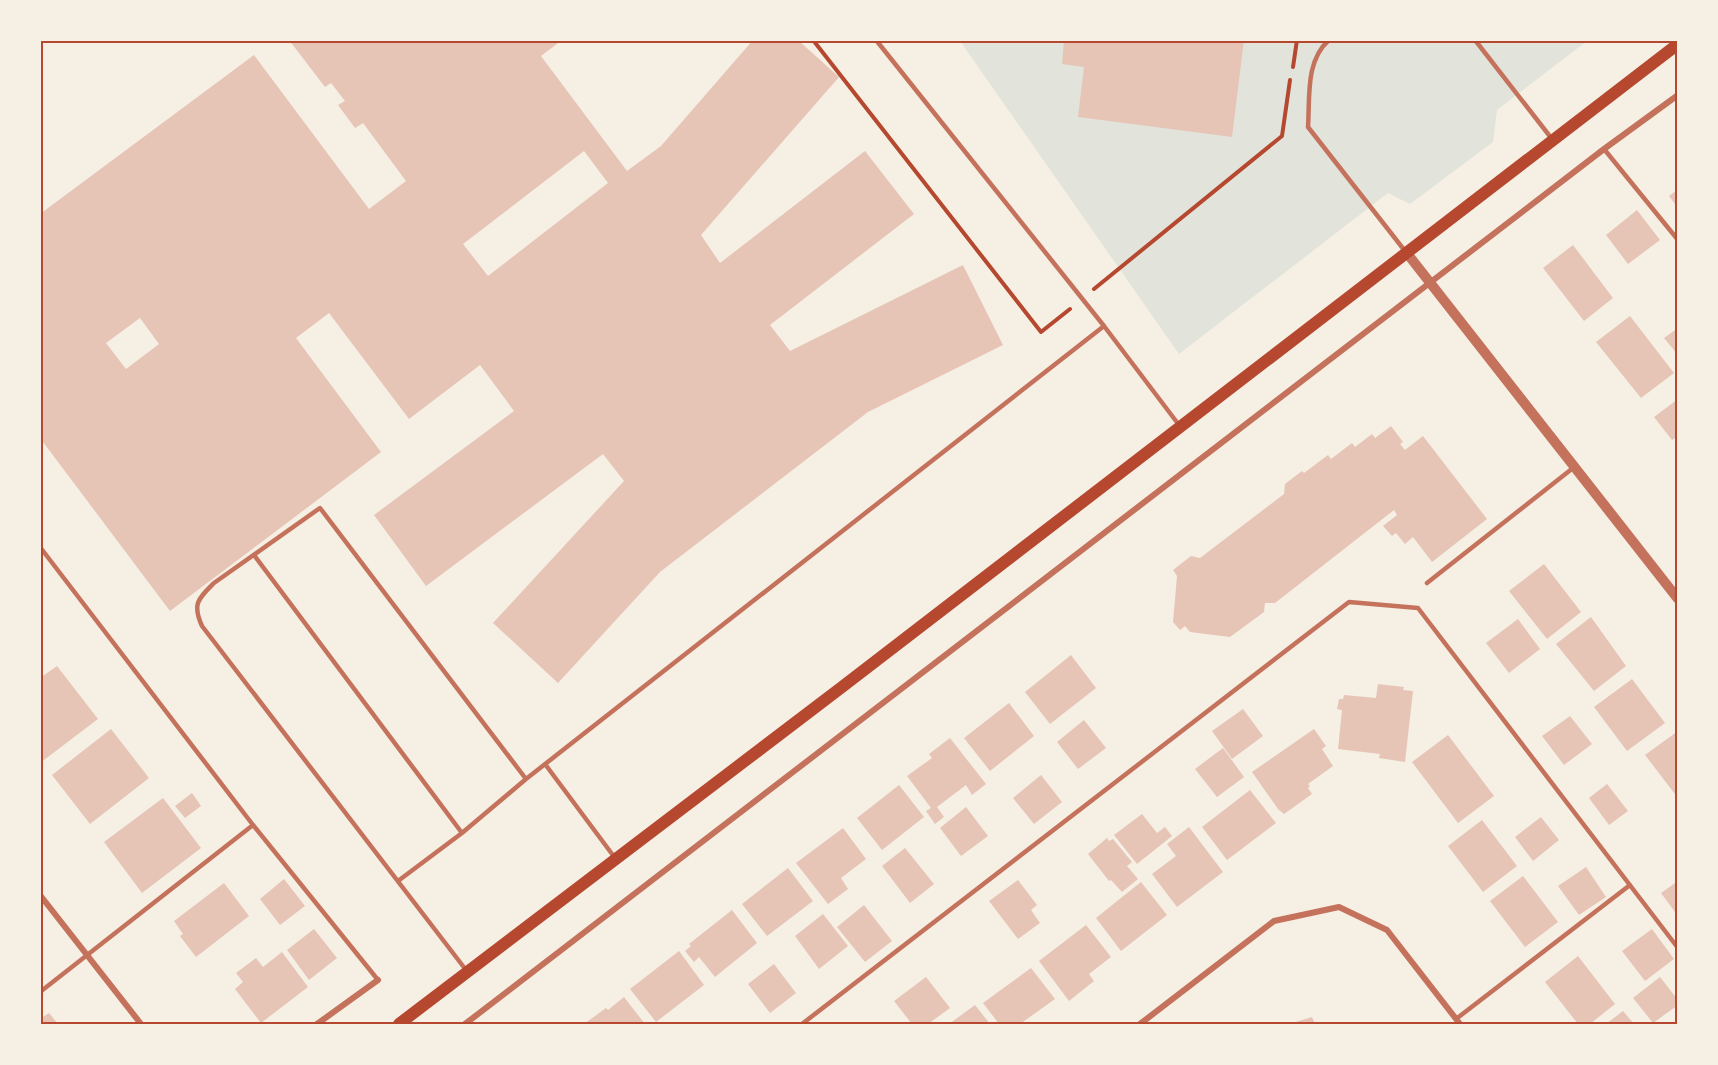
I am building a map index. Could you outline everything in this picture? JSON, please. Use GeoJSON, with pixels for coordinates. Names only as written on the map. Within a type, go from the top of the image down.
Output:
{"type":"FeatureCollection","features":[{"type":"Feature","properties":{"kind":"main road"},"geometry":{"type":"LineString","coordinates":[[399,1024],[1677,44]]}},
{"type":"Feature","properties":{"kind":"street"},"geometry":{"type":"LineString","coordinates":[[465,1024],[1677,95]]}},
{"type":"Feature","properties":{"kind":"street"},"geometry":{"type":"LineString","coordinates":[[1406,252],[1575,466],[1677,600]]}},
{"type":"Feature","properties":{"kind":"street"},"geometry":{"type":"LineString","coordinates":[[40,895],[141,1024]]}},
{"type":"Feature","properties":{"kind":"street"},"geometry":{"type":"LineString","coordinates":[[1140,1024],[1274,921],[1340,907],[1388,930],[1458,1022]]}},
{"type":"Feature","properties":{"kind":"street"},"geometry":{"type":"LineString","coordinates":[[317,1024],[378,980]]}},
{"type":"Feature","properties":{"kind":"lane"},"geometry":{"type":"LineString","coordinates":[[876,40],[1104,326],[1180,426]]}},
{"type":"Feature","properties":{"kind":"lane"},"geometry":{"type":"LineString","coordinates":[[1329,40],[1321,47],[1311,72],[1308,127],[1406,252]]}},
{"type":"Feature","properties":{"kind":"lane"},"geometry":{"type":"LineString","coordinates":[[1475,40],[1552,139]]}},
{"type":"Feature","properties":{"kind":"lane"},"geometry":{"type":"LineString","coordinates":[[1604,149],[1677,240]]}},
{"type":"Feature","properties":{"kind":"lane"},"geometry":{"type":"LineString","coordinates":[[398,881],[462,833],[526,779],[1104,326]]}},
{"type":"Feature","properties":{"kind":"lane"},"geometry":{"type":"LineString","coordinates":[[1427,583],[1575,466]]}},
{"type":"Feature","properties":{"kind":"lane"},"geometry":{"type":"LineString","coordinates":[[467,972],[202,626],[196,612],[200,597],[214,583],[320,508],[526,779]]}},
{"type":"Feature","properties":{"kind":"lane"},"geometry":{"type":"LineString","coordinates":[[40,547],[253,825],[378,980]]}},
{"type":"Feature","properties":{"kind":"lane"},"geometry":{"type":"LineString","coordinates":[[254,555],[462,833]]}},
{"type":"Feature","properties":{"kind":"lane"},"geometry":{"type":"LineString","coordinates":[[802,1024],[1349,602],[1418,608],[1677,948]]}},
{"type":"Feature","properties":{"kind":"lane"},"geometry":{"type":"LineString","coordinates":[[545,764],[616,859]]}},
{"type":"Feature","properties":{"kind":"lane"},"geometry":{"type":"LineString","coordinates":[[40,992],[253,825]]}},
{"type":"Feature","properties":{"kind":"lane"},"geometry":{"type":"LineString","coordinates":[[1458,1022],[1630,885]]}},
{"type":"Feature","properties":{"kind":"path"},"geometry":{"type":"LineString","coordinates":[[813,40],[1041,332],[1282,136],[1297,40]]}},
{"type":"Feature","properties":{"kind":"shaded area"},"geometry":{"type":"Polygon","coordinates":[[[960,41],[1587,41],[1497,110],[1493,142],[1410,204],[1388,193],[1179,354],[960,41]]]}},
{"type":"Feature","properties":{"kind":"building"},"geometry":{"type":"Polygon","coordinates":[[[289,40],[562,40],[541,56],[627,171],[661,146],[753,40],[798,40],[839,77],[701,235],[720,263],[865,151],[914,214],[770,325],[790,351],[963,265],[1003,345],[868,412],[660,572],[558,683],[493,623],[624,481],[603,454],[426,586],[374,515],[514,411],[480,365],[409,419],[329,313],[296,338],[381,452],[170,611],[40,438],[40,214],[254,55],[369,209],[406,181],[363,123],[355,128],[338,105],[345,101],[331,83],[325,87],[289,40]],[[584,151],[463,244],[488,276],[608,183],[584,151]],[[140,318],[106,343],[126,369],[159,344],[140,318]]]}},
{"type":"Feature","properties":{"kind":"building"},"geometry":{"type":"Polygon","coordinates":[[[1064,40],[1244,40],[1232,137],[1078,117],[1084,67],[1062,64],[1064,40]]]}},
{"type":"Feature","properties":{"kind":"building"},"geometry":{"type":"Polygon","coordinates":[[[1678,189],[1678,208],[1669,196],[1678,189]]]}},
{"type":"Feature","properties":{"kind":"building"},"geometry":{"type":"Polygon","coordinates":[[[1637,210],[1660,240],[1628,264],[1606,235],[1637,210]]]}},
{"type":"Feature","properties":{"kind":"building"},"geometry":{"type":"Polygon","coordinates":[[[1573,245],[1613,298],[1584,321],[1543,268],[1573,245]]]}},
{"type":"Feature","properties":{"kind":"building"},"geometry":{"type":"Polygon","coordinates":[[[1630,316],[1674,373],[1641,398],[1596,342],[1630,316]]]}},
{"type":"Feature","properties":{"kind":"building"},"geometry":{"type":"Polygon","coordinates":[[[1678,328],[1678,355],[1664,338],[1678,328]]]}},
{"type":"Feature","properties":{"kind":"building"},"geometry":{"type":"Polygon","coordinates":[[[1678,399],[1678,441],[1675,438],[1672,440],[1654,417],[1678,399]]]}},
{"type":"Feature","properties":{"kind":"building"},"geometry":{"type":"Polygon","coordinates":[[[1391,426],[1403,442],[1400,444],[1405,450],[1423,436],[1487,519],[1432,562],[1413,537],[1405,544],[1396,533],[1392,536],[1383,526],[1397,515],[1394,510],[1275,603],[1265,603],[1264,612],[1230,637],[1190,632],[1185,626],[1180,630],[1173,622],[1177,576],[1173,570],[1191,556],[1200,558],[1284,494],[1285,484],[1302,471],[1304,473],[1328,455],[1331,459],[1352,443],[1355,447],[1372,434],[1375,438],[1391,426]]]}},
{"type":"Feature","properties":{"kind":"building"},"geometry":{"type":"Polygon","coordinates":[[[1544,564],[1581,612],[1547,639],[1509,591],[1544,564]]]}},
{"type":"Feature","properties":{"kind":"building"},"geometry":{"type":"Polygon","coordinates":[[[1591,617],[1626,666],[1594,691],[1556,644],[1591,617]]]}},
{"type":"Feature","properties":{"kind":"building"},"geometry":{"type":"Polygon","coordinates":[[[1518,619],[1540,649],[1509,673],[1486,643],[1518,619]]]}},
{"type":"Feature","properties":{"kind":"building"},"geometry":{"type":"Polygon","coordinates":[[[1071,655],[1096,688],[1050,724],[1025,692],[1071,655]]]}},
{"type":"Feature","properties":{"kind":"building"},"geometry":{"type":"Polygon","coordinates":[[[57,666],[98,719],[40,763],[40,678],[57,666]]]}},
{"type":"Feature","properties":{"kind":"building"},"geometry":{"type":"Polygon","coordinates":[[[1632,679],[1665,723],[1627,751],[1594,707],[1632,679]]]}},
{"type":"Feature","properties":{"kind":"building"},"geometry":{"type":"Polygon","coordinates":[[[1378,684],[1404,687],[1403,690],[1413,691],[1405,762],[1379,758],[1380,754],[1338,749],[1342,710],[1337,709],[1339,699],[1343,699],[1344,695],[1376,698],[1378,684]]]}},
{"type":"Feature","properties":{"kind":"building"},"geometry":{"type":"Polygon","coordinates":[[[1009,703],[1034,736],[990,771],[964,738],[1009,703]]]}},
{"type":"Feature","properties":{"kind":"building"},"geometry":{"type":"Polygon","coordinates":[[[1243,709],[1263,736],[1232,759],[1212,731],[1243,709]]]}},
{"type":"Feature","properties":{"kind":"building"},"geometry":{"type":"Polygon","coordinates":[[[1570,716],[1592,744],[1564,765],[1542,736],[1570,716]]]}},
{"type":"Feature","properties":{"kind":"building"},"geometry":{"type":"Polygon","coordinates":[[[1084,720],[1106,748],[1078,769],[1057,742],[1084,720]]]}},
{"type":"Feature","properties":{"kind":"building"},"geometry":{"type":"Polygon","coordinates":[[[111,729],[149,778],[90,824],[52,775],[111,729]]]}},
{"type":"Feature","properties":{"kind":"building"},"geometry":{"type":"Polygon","coordinates":[[[1314,729],[1326,746],[1322,749],[1333,766],[1308,784],[1312,794],[1284,814],[1252,772],[1314,729]]]}},
{"type":"Feature","properties":{"kind":"building"},"geometry":{"type":"Polygon","coordinates":[[[1678,731],[1678,798],[1645,755],[1678,731]]]}},
{"type":"Feature","properties":{"kind":"building"},"geometry":{"type":"Polygon","coordinates":[[[1448,735],[1494,796],[1458,823],[1412,762],[1448,735]]]}},
{"type":"Feature","properties":{"kind":"building"},"geometry":{"type":"Polygon","coordinates":[[[950,738],[986,784],[972,795],[966,785],[937,807],[944,817],[935,824],[926,811],[931,808],[907,776],[932,758],[929,754],[950,738]]]}},
{"type":"Feature","properties":{"kind":"building"},"geometry":{"type":"Polygon","coordinates":[[[1223,748],[1244,777],[1217,797],[1195,769],[1223,748]]]}},
{"type":"Feature","properties":{"kind":"building"},"geometry":{"type":"Polygon","coordinates":[[[1041,775],[1062,802],[1034,824],[1013,798],[1041,775]]]}},
{"type":"Feature","properties":{"kind":"building"},"geometry":{"type":"Polygon","coordinates":[[[1607,784],[1628,811],[1609,825],[1589,798],[1607,784]]]}},
{"type":"Feature","properties":{"kind":"building"},"geometry":{"type":"Polygon","coordinates":[[[899,785],[924,817],[882,850],[857,818],[899,785]]]}},
{"type":"Feature","properties":{"kind":"building"},"geometry":{"type":"Polygon","coordinates":[[[1250,790],[1276,823],[1227,860],[1202,827],[1250,790]]]}},
{"type":"Feature","properties":{"kind":"building"},"geometry":{"type":"Polygon","coordinates":[[[192,793],[201,806],[185,818],[175,806],[192,793]]]}},
{"type":"Feature","properties":{"kind":"building"},"geometry":{"type":"Polygon","coordinates":[[[163,798],[201,848],[142,893],[104,842],[163,798]]]}},
{"type":"Feature","properties":{"kind":"building"},"geometry":{"type":"Polygon","coordinates":[[[966,807],[988,836],[961,856],[940,828],[966,807]]]}},
{"type":"Feature","properties":{"kind":"building"},"geometry":{"type":"Polygon","coordinates":[[[1142,814],[1157,833],[1165,827],[1172,836],[1137,864],[1114,835],[1142,814]]]}},
{"type":"Feature","properties":{"kind":"building"},"geometry":{"type":"Polygon","coordinates":[[[1541,817],[1559,840],[1533,861],[1515,837],[1541,817]]]}},
{"type":"Feature","properties":{"kind":"building"},"geometry":{"type":"Polygon","coordinates":[[[1482,820],[1517,866],[1483,892],[1448,846],[1482,820]]]}},
{"type":"Feature","properties":{"kind":"building"},"geometry":{"type":"Polygon","coordinates":[[[1189,827],[1223,872],[1177,907],[1152,874],[1176,856],[1167,844],[1189,827]]]}},
{"type":"Feature","properties":{"kind":"building"},"geometry":{"type":"Polygon","coordinates":[[[843,828],[866,859],[841,878],[848,889],[828,904],[796,863],[843,828]]]}},
{"type":"Feature","properties":{"kind":"building"},"geometry":{"type":"Polygon","coordinates":[[[1107,838],[1109,841],[1113,839],[1132,862],[1127,866],[1138,879],[1122,892],[1111,880],[1109,881],[1088,854],[1107,838]]]}},
{"type":"Feature","properties":{"kind":"building"},"geometry":{"type":"Polygon","coordinates":[[[905,848],[934,884],[910,903],[882,866],[905,848]]]}},
{"type":"Feature","properties":{"kind":"building"},"geometry":{"type":"Polygon","coordinates":[[[1586,867],[1606,897],[1579,915],[1558,886],[1586,867]]]}},
{"type":"Feature","properties":{"kind":"building"},"geometry":{"type":"Polygon","coordinates":[[[788,868],[813,901],[767,936],[742,904],[788,868]]]}},
{"type":"Feature","properties":{"kind":"building"},"geometry":{"type":"Polygon","coordinates":[[[1523,876],[1558,922],[1525,947],[1490,901],[1523,876]]]}},
{"type":"Feature","properties":{"kind":"building"},"geometry":{"type":"Polygon","coordinates":[[[284,879],[305,906],[280,925],[260,899],[284,879]]]}},
{"type":"Feature","properties":{"kind":"building"},"geometry":{"type":"Polygon","coordinates":[[[1018,880],[1037,905],[1031,910],[1040,923],[1018,939],[989,901],[1018,880]]]}},
{"type":"Feature","properties":{"kind":"building"},"geometry":{"type":"Polygon","coordinates":[[[1678,881],[1678,916],[1661,893],[1678,881]]]}},
{"type":"Feature","properties":{"kind":"building"},"geometry":{"type":"Polygon","coordinates":[[[1141,882],[1167,915],[1121,951],[1096,918],[1141,882]]]}},
{"type":"Feature","properties":{"kind":"building"},"geometry":{"type":"Polygon","coordinates":[[[224,883],[249,916],[196,957],[180,936],[183,934],[174,921],[224,883]]]}},
{"type":"Feature","properties":{"kind":"building"},"geometry":{"type":"Polygon","coordinates":[[[864,905],[892,941],[865,962],[837,927],[864,905]]]}},
{"type":"Feature","properties":{"kind":"building"},"geometry":{"type":"Polygon","coordinates":[[[732,910],[757,943],[715,977],[699,957],[694,962],[685,951],[691,946],[689,944],[732,910]]]}},
{"type":"Feature","properties":{"kind":"building"},"geometry":{"type":"Polygon","coordinates":[[[823,914],[848,946],[819,969],[795,936],[823,914]]]}},
{"type":"Feature","properties":{"kind":"building"},"geometry":{"type":"Polygon","coordinates":[[[1086,925],[1111,957],[1089,974],[1094,981],[1069,1001],[1039,961],[1086,925]]]}},
{"type":"Feature","properties":{"kind":"building"},"geometry":{"type":"Polygon","coordinates":[[[314,929],[337,958],[309,980],[287,950],[314,929]]]}},
{"type":"Feature","properties":{"kind":"building"},"geometry":{"type":"Polygon","coordinates":[[[1652,929],[1674,959],[1645,981],[1622,951],[1652,929]]]}},
{"type":"Feature","properties":{"kind":"building"},"geometry":{"type":"Polygon","coordinates":[[[679,951],[704,985],[656,1022],[630,989],[679,951]]]}},
{"type":"Feature","properties":{"kind":"building"},"geometry":{"type":"Polygon","coordinates":[[[282,952],[308,987],[261,1023],[235,989],[243,982],[236,973],[256,958],[263,967],[282,952]]]}},
{"type":"Feature","properties":{"kind":"building"},"geometry":{"type":"Polygon","coordinates":[[[1578,956],[1615,1004],[1590,1024],[1578,1024],[1545,982],[1578,956]]]}},
{"type":"Feature","properties":{"kind":"building"},"geometry":{"type":"Polygon","coordinates":[[[774,964],[796,993],[770,1013],[748,984],[774,964]]]}},
{"type":"Feature","properties":{"kind":"building"},"geometry":{"type":"Polygon","coordinates":[[[1031,968],[1055,999],[1020,1024],[999,1024],[983,1003],[1031,968]]]}},
{"type":"Feature","properties":{"kind":"building"},"geometry":{"type":"Polygon","coordinates":[[[926,977],[950,1008],[928,1024],[912,1024],[894,1001],[926,977]]]}},
{"type":"Feature","properties":{"kind":"building"},"geometry":{"type":"Polygon","coordinates":[[[1660,977],[1678,1000],[1678,1005],[1653,1023],[1633,998],[1660,977]]]}},
{"type":"Feature","properties":{"kind":"building"},"geometry":{"type":"Polygon","coordinates":[[[624,997],[645,1024],[584,1024],[606,1008],[608,1010],[624,997]]]}},
{"type":"Feature","properties":{"kind":"building"},"geometry":{"type":"Polygon","coordinates":[[[975,1005],[990,1024],[949,1024],[975,1005]]]}},
{"type":"Feature","properties":{"kind":"building"},"geometry":{"type":"Polygon","coordinates":[[[1623,1011],[1634,1024],[1606,1024],[1623,1011]]]}},
{"type":"Feature","properties":{"kind":"building"},"geometry":{"type":"Polygon","coordinates":[[[49,1013],[58,1024],[40,1024],[40,1019],[49,1013]]]}},
{"type":"Feature","properties":{"kind":"building"},"geometry":{"type":"Polygon","coordinates":[[[1312,1017],[1315,1024],[1289,1024],[1312,1017]]]}}]}
